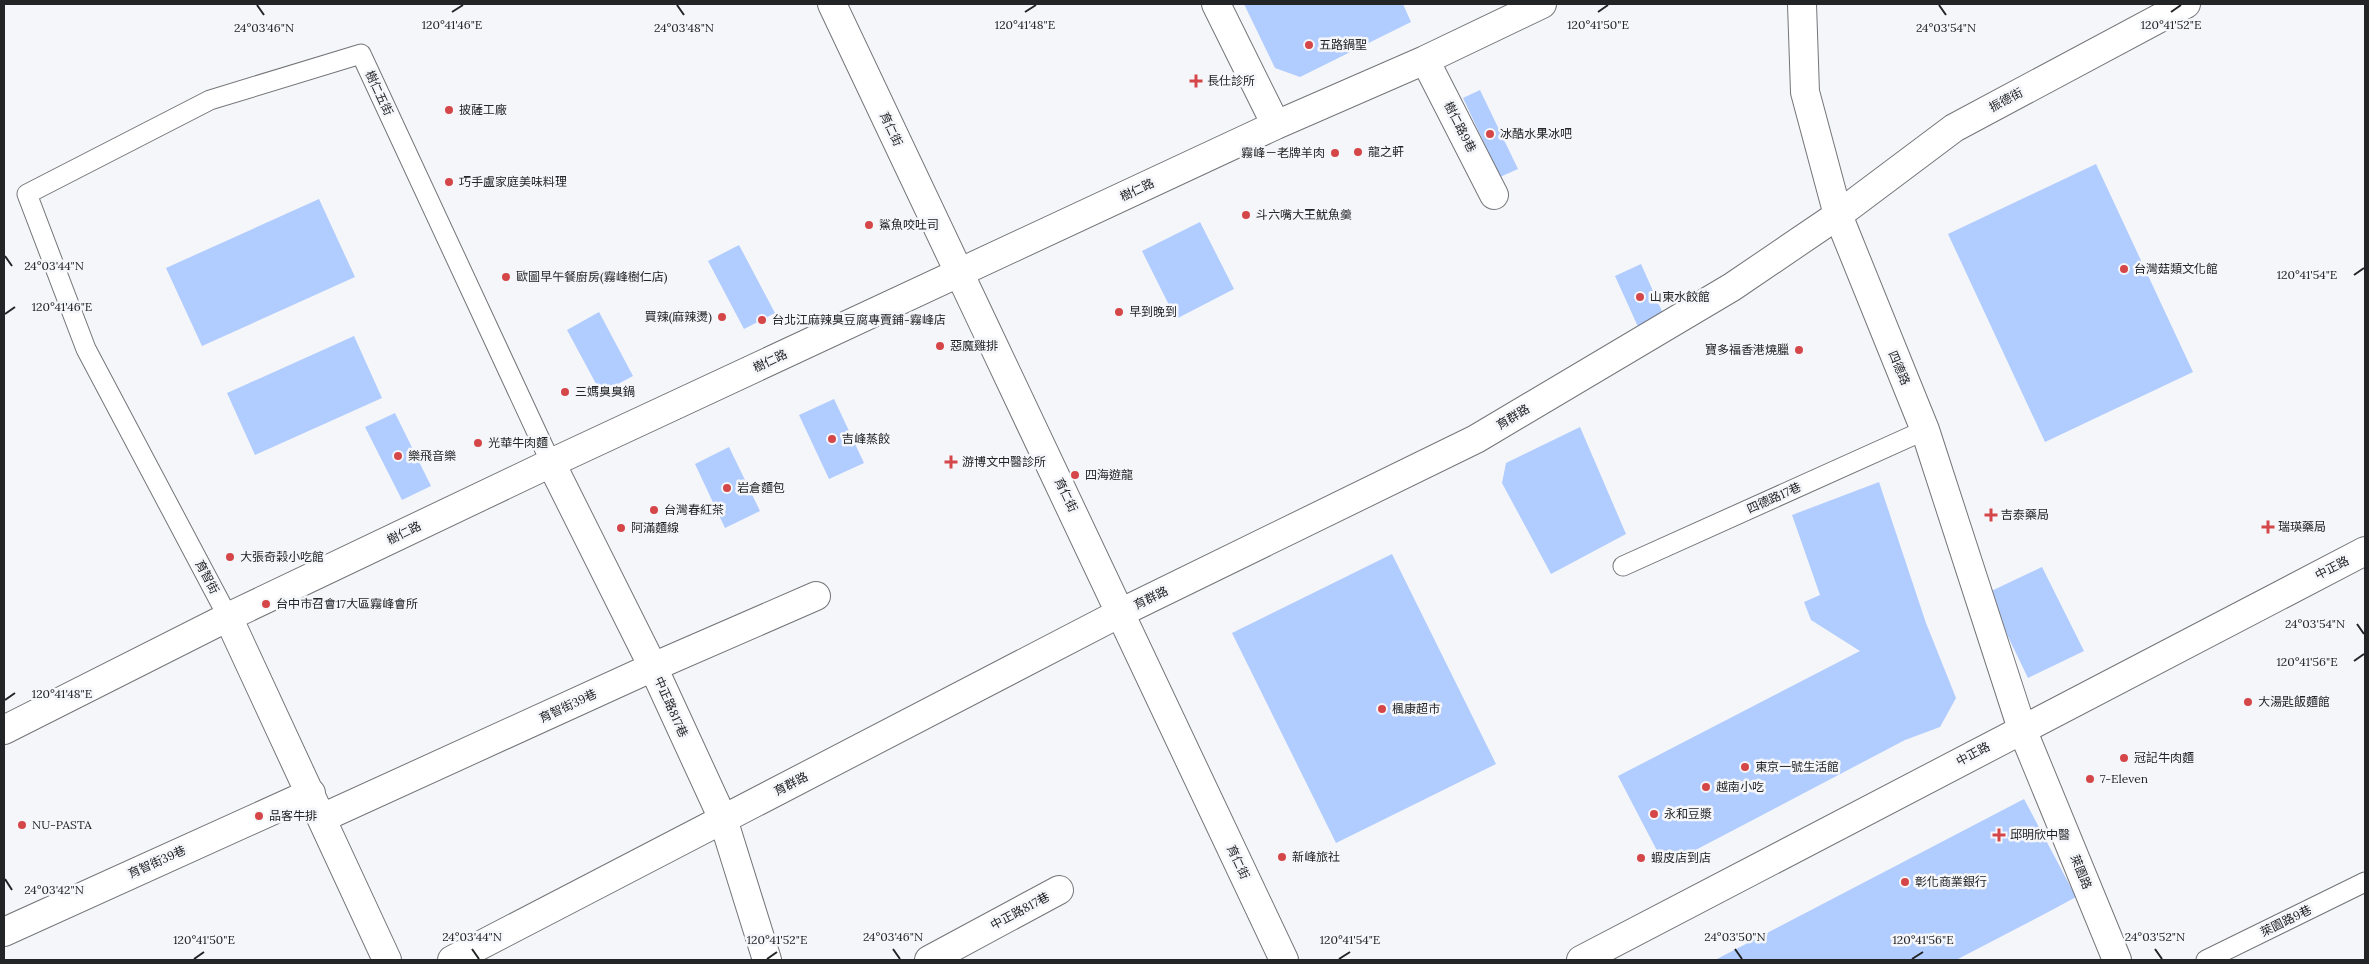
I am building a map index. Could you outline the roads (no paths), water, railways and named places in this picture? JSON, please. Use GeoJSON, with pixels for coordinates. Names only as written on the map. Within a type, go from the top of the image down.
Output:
{"type":"FeatureCollection","features":[{"type":"Feature","properties":{"kind":"street","name":"育仁街"},"geometry":{"type":"LineString","coordinates":[[832,4],[959,274],[1122,612],[1284,960]]}},
{"type":"Feature","properties":{"kind":"street"},"geometry":{"type":"LineString","coordinates":[[1216,4],[1276,125]]}},
{"type":"Feature","properties":{"kind":"street","name":"樹仁路"},"geometry":{"type":"LineString","coordinates":[[4,730],[228,617],[551,463],[1276,125],[1425,60],[1542,4]]}},
{"type":"Feature","properties":{"kind":"street","name":"四德路"},"geometry":{"type":"LineString","coordinates":[[1802,4],[1805,92],[1838,215],[1925,430],[2022,729]]}},
{"type":"Feature","properties":{"kind":"street","name":"振德街"},"geometry":{"type":"LineString","coordinates":[[1838,215],[1954,128],[2145,13],[2186,4]]}},
{"type":"Feature","properties":{"kind":"street","name":"樹仁路9巷"},"geometry":{"type":"LineString","coordinates":[[1425,60],[1494,195]]}},
{"type":"Feature","properties":{"kind":"street","name":"育群路"},"geometry":{"type":"LineString","coordinates":[[452,960],[1122,612],[1476,439],[1732,288],[1838,215]]}},
{"type":"Feature","properties":{"kind":"street","name":"中正路817巷"},"geometry":{"type":"LineString","coordinates":[[551,463],[653,667],[723,819],[767,960]]}},
{"type":"Feature","properties":{"kind":"street","name":"中正路"},"geometry":{"type":"LineString","coordinates":[[1581,960],[2365,551]]}},
{"type":"Feature","properties":{"kind":"street","name":"育智街39巷"},"geometry":{"type":"LineString","coordinates":[[322,818],[653,667],[816,596]]}},
{"type":"Feature","properties":{"kind":"street","name":"育智街"},"geometry":{"type":"LineString","coordinates":[[228,617],[387,960]]}},
{"type":"Feature","properties":{"kind":"street","name":"萊園路"},"geometry":{"type":"LineString","coordinates":[[2022,729],[2117,960]]}},
{"type":"Feature","properties":{"kind":"street","name":"育智街39巷"},"geometry":{"type":"LineString","coordinates":[[4,932],[311,793]]}},
{"type":"Feature","properties":{"kind":"street","name":"中正路817巷"},"geometry":{"type":"LineString","coordinates":[[929,960],[1060,890]]}},
{"type":"Feature","properties":{"kind":"lane","name":"樹仁五街"},"geometry":{"type":"LineString","coordinates":[[27,194],[210,100],[361,54],[551,463]]}},
{"type":"Feature","properties":{"kind":"lane","name":"育智街"},"geometry":{"type":"LineString","coordinates":[[27,194],[86,349],[228,617]]}},
{"type":"Feature","properties":{"kind":"lane","name":"四德路17巷"},"geometry":{"type":"LineString","coordinates":[[1623,566],[1925,430]]}},
{"type":"Feature","properties":{"kind":"lane","name":"萊園路9巷"},"geometry":{"type":"LineString","coordinates":[[2206,960],[2365,882]]}},
{"type":"Feature","properties":{"kind":"place","name":"五路鍋聖"},"geometry":{"type":"Point","coordinates":[1309,45]}},
{"type":"Feature","properties":{"kind":"place","name":"長仕診所"},"geometry":{"type":"Point","coordinates":[1196,81]}},
{"type":"Feature","properties":{"kind":"place","name":"披薩工廠"},"geometry":{"type":"Point","coordinates":[449,110]}},
{"type":"Feature","properties":{"kind":"place","name":"冰酷水果冰吧"},"geometry":{"type":"Point","coordinates":[1490,134]}},
{"type":"Feature","properties":{"kind":"place","name":"龍之軒"},"geometry":{"type":"Point","coordinates":[1358,152]}},
{"type":"Feature","properties":{"kind":"place","name":"霧峰－老牌羊肉"},"geometry":{"type":"Point","coordinates":[1335,153]}},
{"type":"Feature","properties":{"kind":"place","name":"巧手盧家庭美味料理"},"geometry":{"type":"Point","coordinates":[449,182]}},
{"type":"Feature","properties":{"kind":"place","name":"斗六嘴大王魷魚羹"},"geometry":{"type":"Point","coordinates":[1246,215]}},
{"type":"Feature","properties":{"kind":"place","name":"鯊魚咬吐司"},"geometry":{"type":"Point","coordinates":[869,225]}},
{"type":"Feature","properties":{"kind":"place","name":"台灣菇類文化館"},"geometry":{"type":"Point","coordinates":[2124,269]}},
{"type":"Feature","properties":{"kind":"place","name":"歐圖早午餐廚房(霧峰樹仁店)"},"geometry":{"type":"Point","coordinates":[506,277]}},
{"type":"Feature","properties":{"kind":"place","name":"山東水餃館"},"geometry":{"type":"Point","coordinates":[1640,297]}},
{"type":"Feature","properties":{"kind":"place","name":"早到晚到"},"geometry":{"type":"Point","coordinates":[1119,312]}},
{"type":"Feature","properties":{"kind":"place","name":"買辣(麻辣燙)"},"geometry":{"type":"Point","coordinates":[722,317]}},
{"type":"Feature","properties":{"kind":"place","name":"台北江麻辣臭豆腐專賣鋪-霧峰店"},"geometry":{"type":"Point","coordinates":[762,320]}},
{"type":"Feature","properties":{"kind":"place","name":"惡魔雞排"},"geometry":{"type":"Point","coordinates":[940,346]}},
{"type":"Feature","properties":{"kind":"place","name":"寶多福香港燒臘"},"geometry":{"type":"Point","coordinates":[1799,350]}},
{"type":"Feature","properties":{"kind":"place","name":"三媽臭臭鍋"},"geometry":{"type":"Point","coordinates":[565,392]}},
{"type":"Feature","properties":{"kind":"place","name":"吉峰蒸餃"},"geometry":{"type":"Point","coordinates":[832,439]}},
{"type":"Feature","properties":{"kind":"place","name":"光華牛肉麵"},"geometry":{"type":"Point","coordinates":[478,443]}},
{"type":"Feature","properties":{"kind":"place","name":"樂飛音樂"},"geometry":{"type":"Point","coordinates":[398,456]}},
{"type":"Feature","properties":{"kind":"place","name":"游博文中醫診所"},"geometry":{"type":"Point","coordinates":[951,462]}},
{"type":"Feature","properties":{"kind":"place","name":"四海遊龍"},"geometry":{"type":"Point","coordinates":[1075,475]}},
{"type":"Feature","properties":{"kind":"place","name":"岩倉麵包"},"geometry":{"type":"Point","coordinates":[727,488]}},
{"type":"Feature","properties":{"kind":"place","name":"台灣春紅茶"},"geometry":{"type":"Point","coordinates":[654,510]}},
{"type":"Feature","properties":{"kind":"place","name":"吉泰藥局"},"geometry":{"type":"Point","coordinates":[1991,515]}},
{"type":"Feature","properties":{"kind":"place","name":"瑞瑛藥局"},"geometry":{"type":"Point","coordinates":[2268,527]}},
{"type":"Feature","properties":{"kind":"place","name":"阿滿麵線"},"geometry":{"type":"Point","coordinates":[621,528]}},
{"type":"Feature","properties":{"kind":"place","name":"大張奇榖小吃館"},"geometry":{"type":"Point","coordinates":[230,557]}},
{"type":"Feature","properties":{"kind":"place","name":"台中市召會17大區霧峰會所"},"geometry":{"type":"Point","coordinates":[266,604]}},
{"type":"Feature","properties":{"kind":"place","name":"大湯匙飯麵館"},"geometry":{"type":"Point","coordinates":[2248,702]}},
{"type":"Feature","properties":{"kind":"place","name":"楓康超市"},"geometry":{"type":"Point","coordinates":[1382,709]}},
{"type":"Feature","properties":{"kind":"place","name":"冠記牛肉麵"},"geometry":{"type":"Point","coordinates":[2124,758]}},
{"type":"Feature","properties":{"kind":"place","name":"東京一號生活館"},"geometry":{"type":"Point","coordinates":[1745,767]}},
{"type":"Feature","properties":{"kind":"place","name":"7-Eleven"},"geometry":{"type":"Point","coordinates":[2090,779]}},
{"type":"Feature","properties":{"kind":"place","name":"越南小吃"},"geometry":{"type":"Point","coordinates":[1706,787]}},
{"type":"Feature","properties":{"kind":"place","name":"永和豆漿"},"geometry":{"type":"Point","coordinates":[1654,814]}},
{"type":"Feature","properties":{"kind":"place","name":"品客牛排"},"geometry":{"type":"Point","coordinates":[259,816]}},
{"type":"Feature","properties":{"kind":"place","name":"NU-PASTA"},"geometry":{"type":"Point","coordinates":[22,825]}},
{"type":"Feature","properties":{"kind":"place","name":"邱明欣中醫"},"geometry":{"type":"Point","coordinates":[1999,835]}},
{"type":"Feature","properties":{"kind":"place","name":"新峰旅社"},"geometry":{"type":"Point","coordinates":[1282,857]}},
{"type":"Feature","properties":{"kind":"place","name":"蝦皮店到店"},"geometry":{"type":"Point","coordinates":[1641,858]}},
{"type":"Feature","properties":{"kind":"place","name":"彰化商業銀行"},"geometry":{"type":"Point","coordinates":[1905,882]}}]}
